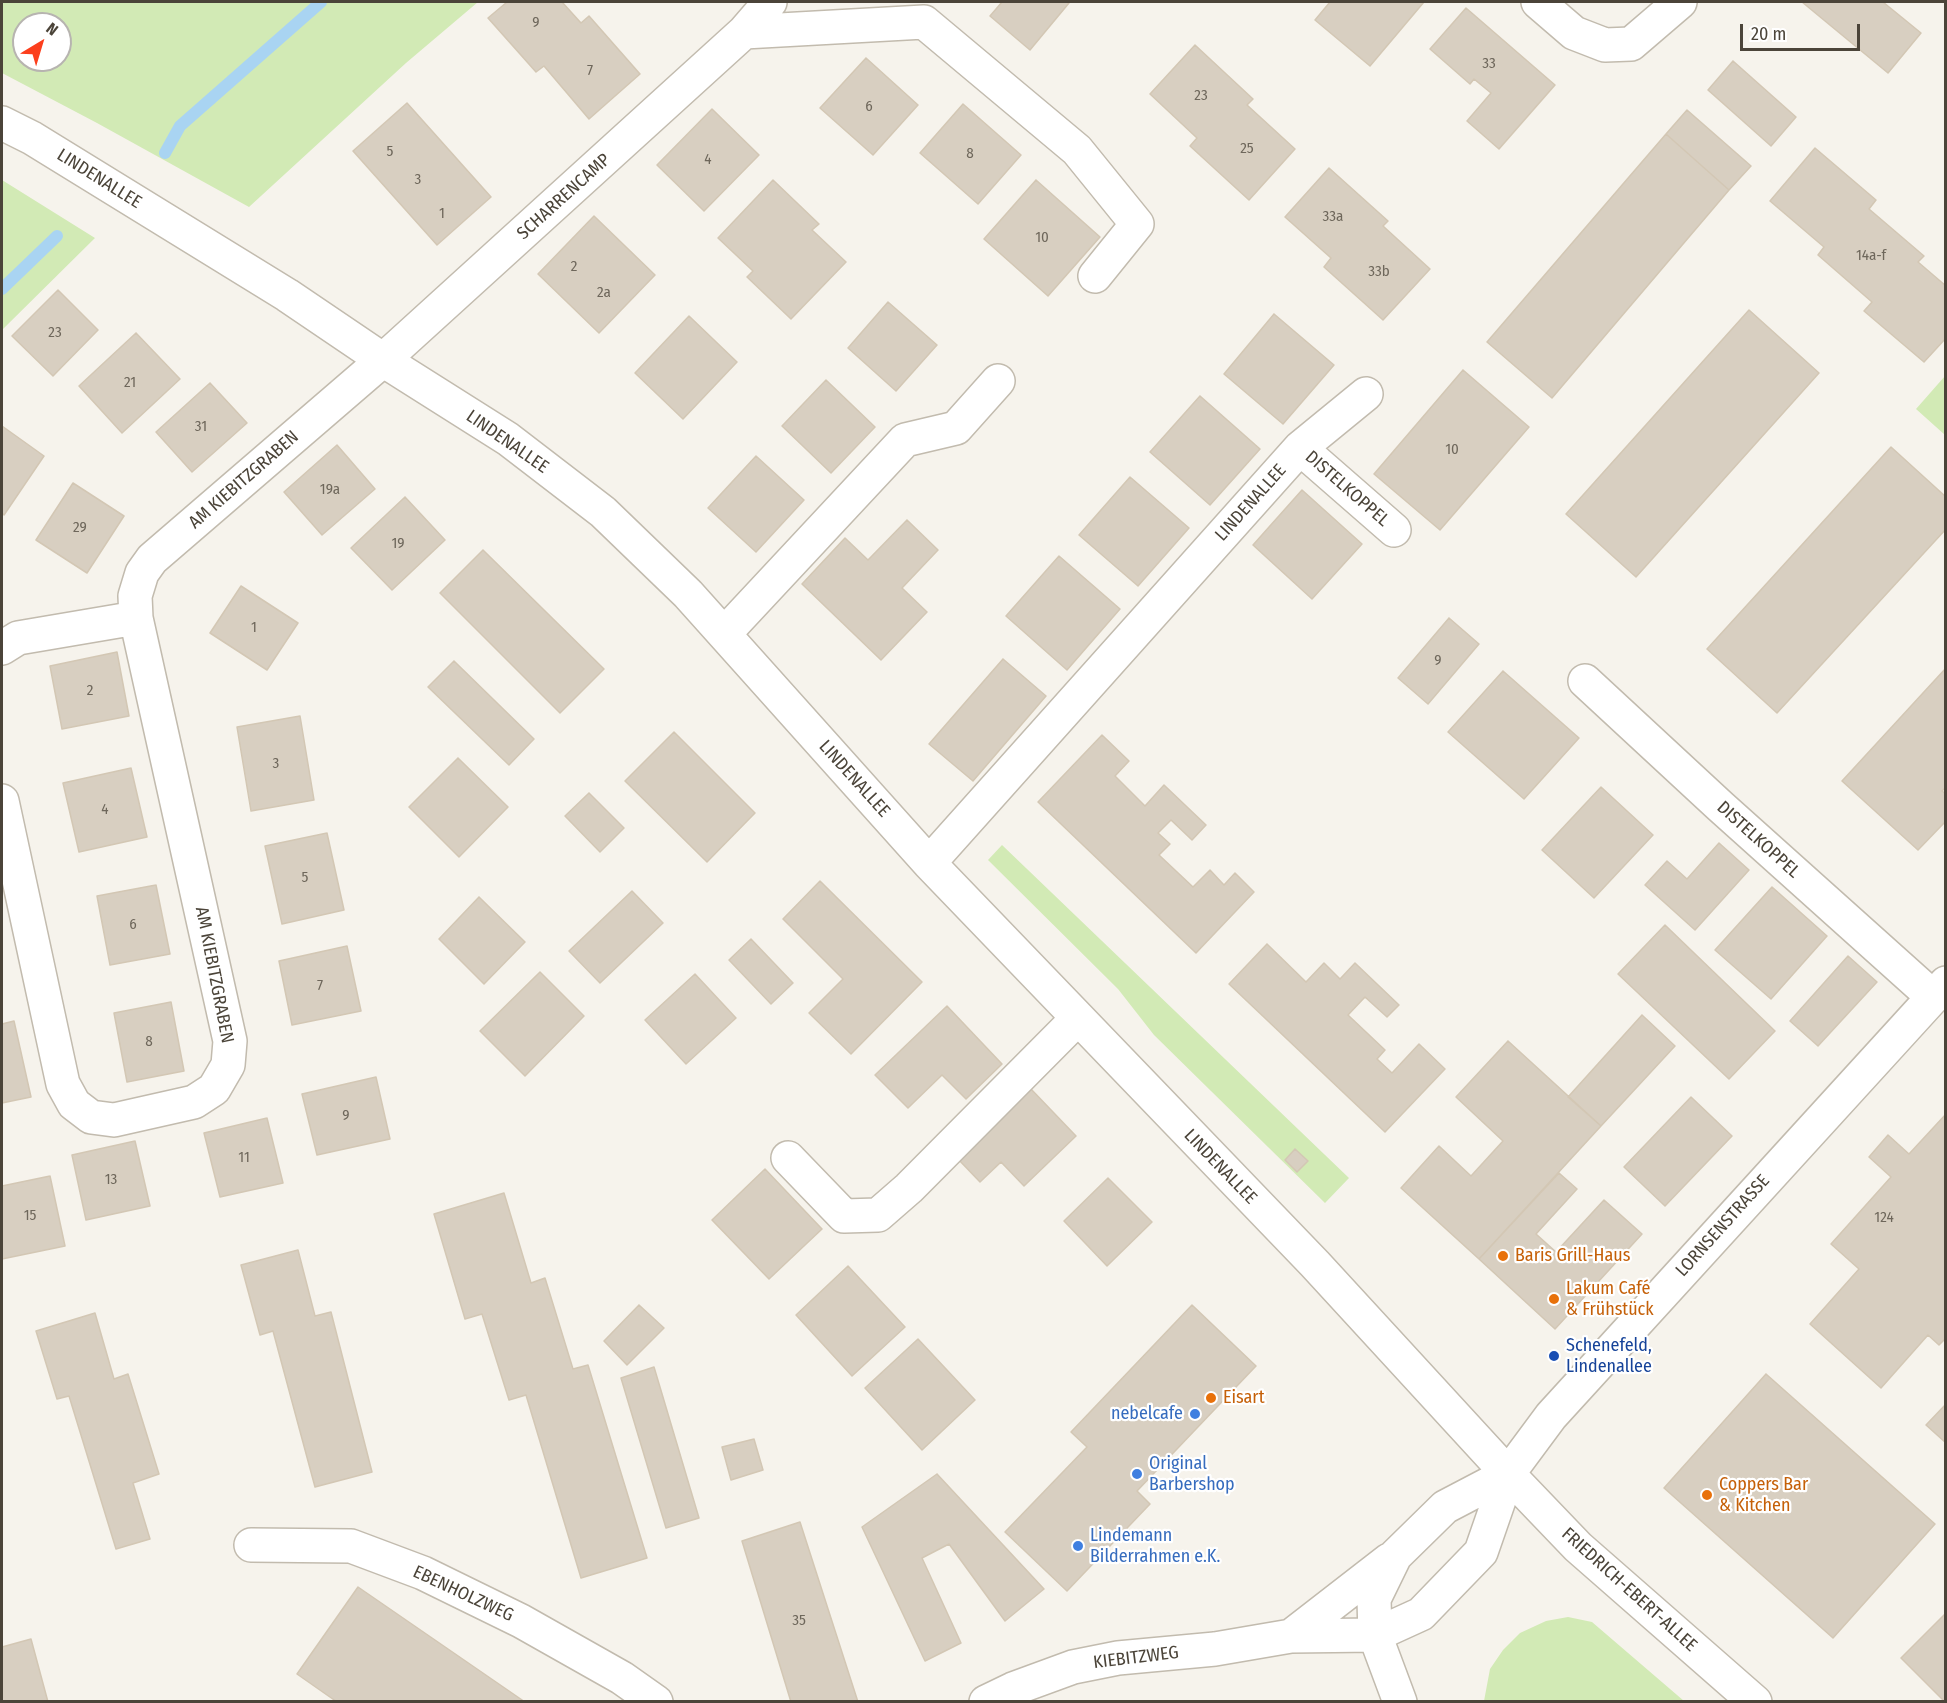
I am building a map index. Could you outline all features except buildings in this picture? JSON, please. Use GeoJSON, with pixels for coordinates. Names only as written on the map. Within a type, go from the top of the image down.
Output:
{"type":"FeatureCollection","features":[{"type":"Feature","properties":{"kind":"street","name":"SCHARRENCAMP"},"geometry":{"type":"LineString","coordinates":[[383,360],[744,32],[770,2]]}},
{"type":"Feature","properties":{"kind":"street"},"geometry":{"type":"LineString","coordinates":[[1538,2],[1574,33],[1605,45],[1631,44],[1680,2]]}},
{"type":"Feature","properties":{"kind":"street"},"geometry":{"type":"LineString","coordinates":[[744,32],[912,12],[1077,150],[1137,224],[1095,276]]}},
{"type":"Feature","properties":{"kind":"street","name":"LINDENALLEE"},"geometry":{"type":"LineString","coordinates":[[2,123],[32,138],[277,289],[383,360],[508,439],[603,512],[688,594],[929,863],[1315,1264],[1508,1474]]}},
{"type":"Feature","properties":{"kind":"street","name":"AM KIEBITZGRABEN"},"geometry":{"type":"LineString","coordinates":[[2,801],[63,1083],[74,1104],[91,1117],[114,1120],[194,1102],[214,1089],[228,1065],[230,1041],[136,618],[135,596],[142,573],[152,559],[383,360]]}},
{"type":"Feature","properties":{"kind":"street"},"geometry":{"type":"LineString","coordinates":[[724,634],[905,440],[956,428],[998,381]]}},
{"type":"Feature","properties":{"kind":"street","name":"LINDENALLEE"},"geometry":{"type":"LineString","coordinates":[[929,863],[1300,448],[1366,394]]}},
{"type":"Feature","properties":{"kind":"street","name":"DISTELKOPPEL"},"geometry":{"type":"LineString","coordinates":[[1300,448],[1394,530]]}},
{"type":"Feature","properties":{"kind":"street"},"geometry":{"type":"LineString","coordinates":[[2,648],[18,638],[136,618]]}},
{"type":"Feature","properties":{"kind":"street","name":"DISTELKOPPEL"},"geometry":{"type":"LineString","coordinates":[[1585,681],[1720,806],[1939,990]]}},
{"type":"Feature","properties":{"kind":"street","name":"LORNSENSTRASSE"},"geometry":{"type":"LineString","coordinates":[[1375,1635],[1421,1614],[1481,1552],[1508,1474],[1557,1410],[1939,990]]}},
{"type":"Feature","properties":{"kind":"street"},"geometry":{"type":"LineString","coordinates":[[788,1158],[844,1216],[878,1215],[909,1188],[1077,1019]]}},
{"type":"Feature","properties":{"kind":"street","name":"LORNSENSTRASSE"},"geometry":{"type":"LineString","coordinates":[[1400,1701],[1375,1635],[1374,1599],[1395,1556],[1445,1507],[1508,1474]]}},
{"type":"Feature","properties":{"kind":"street","name":"FRIEDRICH-EBERT-ALLEE"},"geometry":{"type":"LineString","coordinates":[[1508,1474],[1593,1562],[1755,1701]]}},
{"type":"Feature","properties":{"kind":"street","name":"EBENHOLZWEG"},"geometry":{"type":"LineString","coordinates":[[251,1545],[351,1546],[423,1573],[521,1621],[622,1678],[656,1701]]}},
{"type":"Feature","properties":{"kind":"street","name":"KIEBITZWEG"},"geometry":{"type":"LineString","coordinates":[[1291,1636],[1395,1556]]}},
{"type":"Feature","properties":{"kind":"street","name":"KIEBITZWEG"},"geometry":{"type":"LineString","coordinates":[[986,1701],[1073,1667],[1118,1658],[1215,1649],[1291,1636],[1375,1635]]}},
{"type":"Feature","properties":{"kind":"green space"},"geometry":{"type":"Polygon","coordinates":[[[2,2],[478,2],[406,63],[249,207],[2,73],[2,2]]]}},
{"type":"Feature","properties":{"kind":"green space"},"geometry":{"type":"Polygon","coordinates":[[[2,180],[95,238],[2,330],[2,180]]]}},
{"type":"Feature","properties":{"kind":"green space"},"geometry":{"type":"Polygon","coordinates":[[[1945,376],[1945,435],[1916,409],[1945,376]]]}},
{"type":"Feature","properties":{"kind":"green space"},"geometry":{"type":"Polygon","coordinates":[[[1002,845],[1349,1178],[1325,1203],[1154,1035],[1118,989],[988,860],[1002,845]]]}},
{"type":"Feature","properties":{"kind":"green space"},"geometry":{"type":"Polygon","coordinates":[[[1568,1617],[1592,1622],[1684,1701],[1484,1701],[1490,1669],[1503,1650],[1520,1633],[1546,1621],[1568,1617]]]}},
{"type":"Feature","properties":{"kind":"waterway"},"geometry":{"type":"LineString","coordinates":[[165,153],[180,126],[321,2]]}},
{"type":"Feature","properties":{"kind":"waterway"},"geometry":{"type":"LineString","coordinates":[[2,289],[57,236]]}},
{"type":"Feature","properties":{"kind":"place","name":"Baris Grill-Haus"},"geometry":{"type":"Point","coordinates":[1503,1256]}},
{"type":"Feature","properties":{"kind":"place","name":"Lakum Café & Frühstück"},"geometry":{"type":"Point","coordinates":[1554,1299]}},
{"type":"Feature","properties":{"kind":"place","name":"Schenefeld, Lindenallee"},"geometry":{"type":"Point","coordinates":[1554,1356]}},
{"type":"Feature","properties":{"kind":"place","name":"Eisart"},"geometry":{"type":"Point","coordinates":[1211,1398]}},
{"type":"Feature","properties":{"kind":"place","name":"nebelcafe"},"geometry":{"type":"Point","coordinates":[1195,1414]}},
{"type":"Feature","properties":{"kind":"place","name":"Original Barbershop"},"geometry":{"type":"Point","coordinates":[1137,1474]}},
{"type":"Feature","properties":{"kind":"place","name":"Coppers Bar & Kitchen"},"geometry":{"type":"Point","coordinates":[1707,1495]}},
{"type":"Feature","properties":{"kind":"place","name":"Lindemann Bilderrahmen e.K."},"geometry":{"type":"Point","coordinates":[1078,1546]}}]}
